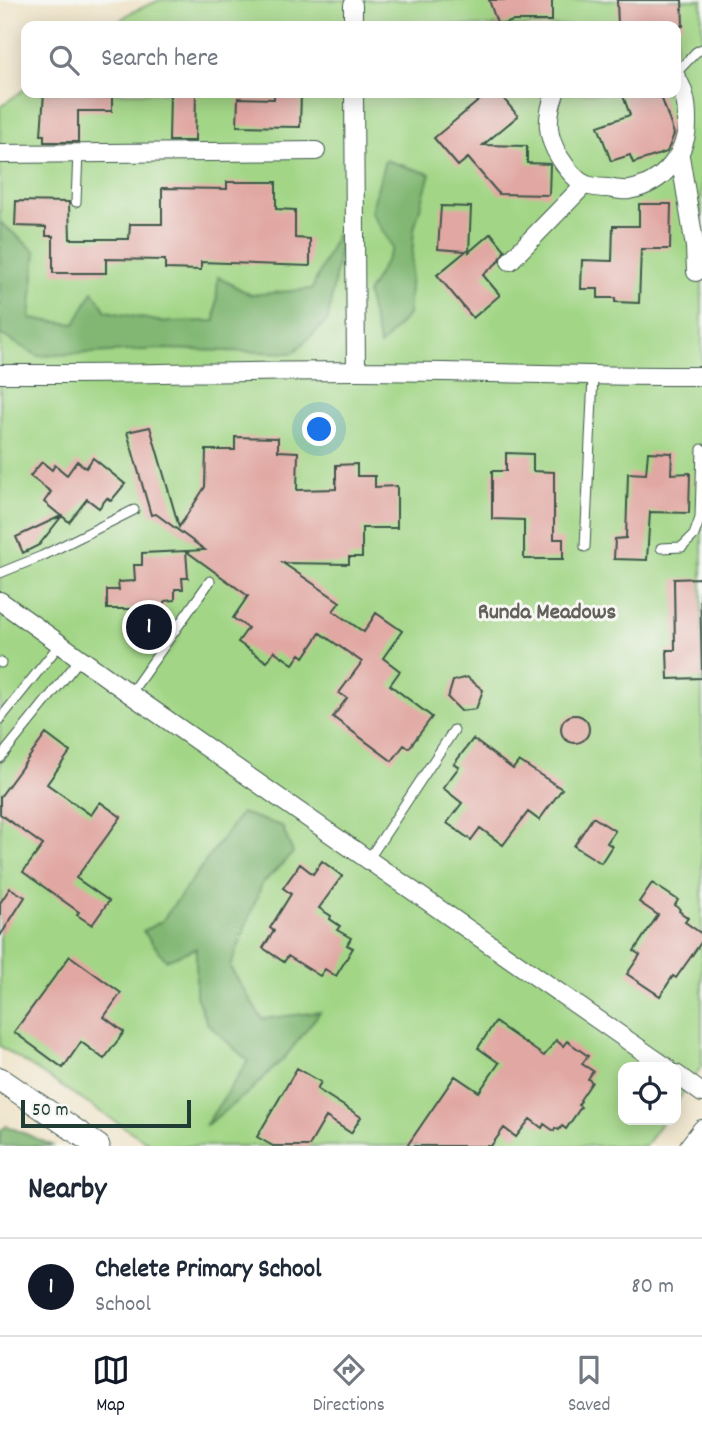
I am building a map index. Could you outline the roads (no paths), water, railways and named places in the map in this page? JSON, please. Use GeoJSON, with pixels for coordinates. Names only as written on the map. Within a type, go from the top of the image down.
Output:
{"type":"FeatureCollection","features":[{"type":"Feature","properties":{"kind":"street"},"geometry":{"type":"LineString","coordinates":[[353,5],[353,21]]}},
{"type":"Feature","properties":{"kind":"street"},"geometry":{"type":"LineString","coordinates":[[681,84],[687,104],[688,130],[680,156],[696,272]]}},
{"type":"Feature","properties":{"kind":"street"},"geometry":{"type":"LineString","coordinates":[[354,98],[356,371]]}},
{"type":"Feature","properties":{"kind":"street"},"geometry":{"type":"LineString","coordinates":[[553,98],[548,114],[552,145],[569,172],[585,184],[628,190],[658,179],[680,156]]}},
{"type":"Feature","properties":{"kind":"street"},"geometry":{"type":"LineString","coordinates":[[0,154],[316,151]]}},
{"type":"Feature","properties":{"kind":"street"},"geometry":{"type":"LineString","coordinates":[[510,261],[585,184]]}},
{"type":"Feature","properties":{"kind":"street"},"geometry":{"type":"LineString","coordinates":[[0,374],[356,371],[593,377],[702,376]]}},
{"type":"Feature","properties":{"kind":"street"},"geometry":{"type":"LineString","coordinates":[[0,601],[659,1062]]}},
{"type":"Feature","properties":{"kind":"street"},"geometry":{"type":"LineString","coordinates":[[681,1078],[702,1093]]}},
{"type":"Feature","properties":{"kind":"street"},"geometry":{"type":"LineString","coordinates":[[0,1079],[98,1146]]}},
{"type":"Feature","properties":{"kind":"street"},"geometry":{"type":"LineString","coordinates":[[689,1146],[702,1129]]}},
{"type":"Feature","properties":{"kind":"lane"},"geometry":{"type":"LineString","coordinates":[[681,69],[702,49]]}},
{"type":"Feature","properties":{"kind":"lane"},"geometry":{"type":"LineString","coordinates":[[76,202],[78,152]]}},
{"type":"Feature","properties":{"kind":"lane"},"geometry":{"type":"LineString","coordinates":[[585,547],[593,377]]}},
{"type":"Feature","properties":{"kind":"lane"},"geometry":{"type":"LineString","coordinates":[[661,548],[682,547],[694,535],[700,518],[702,449]]}},
{"type":"Feature","properties":{"kind":"lane"},"geometry":{"type":"LineString","coordinates":[[0,573],[42,556],[134,510]]}},
{"type":"Feature","properties":{"kind":"lane"},"geometry":{"type":"LineString","coordinates":[[130,694],[209,581]]}},
{"type":"Feature","properties":{"kind":"lane"},"geometry":{"type":"LineString","coordinates":[[0,719],[60,643]]}},
{"type":"Feature","properties":{"kind":"lane"},"geometry":{"type":"LineString","coordinates":[[0,758],[80,659]]}},
{"type":"Feature","properties":{"kind":"lane"},"geometry":{"type":"LineString","coordinates":[[368,860],[454,730]]}},
{"type":"Feature","properties":{"kind":"place","name":"Chelete Primary School"},"geometry":{"type":"Point","coordinates":[149,627]}},
{"type":"Feature","properties":{"kind":"district","name":"Runda Meadows"},"geometry":{"type":"Point","coordinates":[547,613]}}]}
